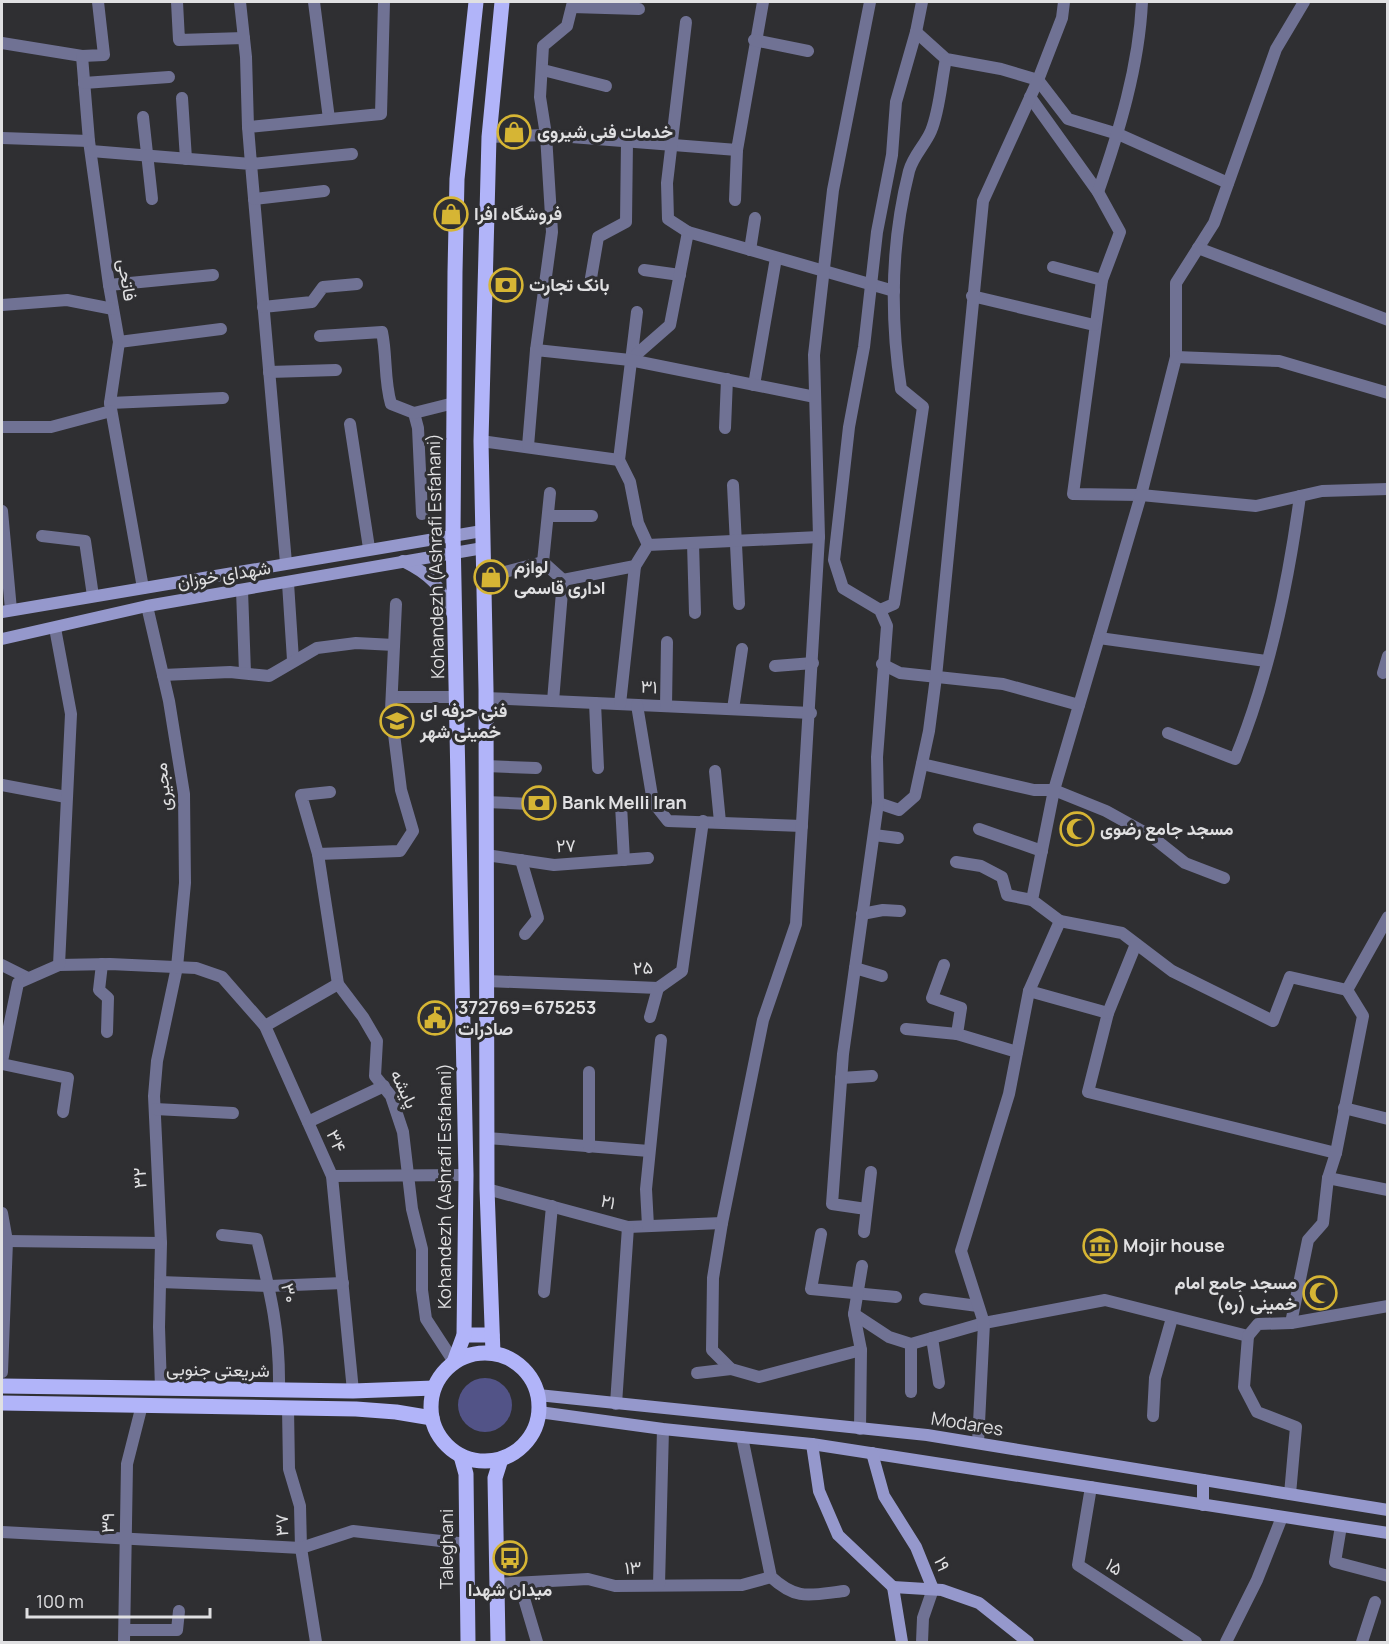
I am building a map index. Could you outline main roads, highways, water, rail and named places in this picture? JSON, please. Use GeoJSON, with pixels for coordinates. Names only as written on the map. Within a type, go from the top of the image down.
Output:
{"type":"FeatureCollection","features":[{"type":"Feature","properties":{"kind":"main road","name":"Kohandezh (Ashrafi Esfahani)"},"geometry":{"type":"LineString","coordinates":[[454,1362],[464,1335],[466,1175],[453,535],[457,179],[476,2]]}},
{"type":"Feature","properties":{"kind":"main road"},"geometry":{"type":"LineString","coordinates":[[493,1353],[487,1189],[486,698],[481,441],[489,137],[502,2]]}},
{"type":"Feature","properties":{"kind":"main road","name":"شهدای خوزان"},"geometry":{"type":"LineString","coordinates":[[6,611],[369,548],[482,531]]}},
{"type":"Feature","properties":{"kind":"main road"},"geometry":{"type":"LineString","coordinates":[[403,543],[413,549],[413,553],[403,561],[425,571],[441,589],[455,619]]}},
{"type":"Feature","properties":{"kind":"main road","name":"شهدای خوزان"},"geometry":{"type":"LineString","coordinates":[[2,639],[147,606],[483,548]]}},
{"type":"Feature","properties":{"kind":"main road"},"geometry":{"type":"LineString","coordinates":[[464,1335],[492,1335]]}},
{"type":"Feature","properties":{"kind":"main road"},"geometry":{"type":"LineString","coordinates":[[479,1353],[493,1353],[508,1357],[521,1366],[531,1378],[538,1395],[539,1412],[535,1427],[527,1441],[515,1452],[501,1459],[481,1461],[461,1456],[447,1446],[437,1434],[432,1419],[431,1403],[434,1388],[442,1373],[454,1362],[479,1353]]}},
{"type":"Feature","properties":{"kind":"main road","name":"شریعتی جنوبی"},"geometry":{"type":"LineString","coordinates":[[2,1386],[353,1391],[434,1388]]}},
{"type":"Feature","properties":{"kind":"main road","name":"Modares"},"geometry":{"type":"LineString","coordinates":[[538,1395],[978,1443],[1388,1510]]}},
{"type":"Feature","properties":{"kind":"main road","name":"شریعتی جنوبی"},"geometry":{"type":"LineString","coordinates":[[2,1403],[396,1412],[432,1419]]}},
{"type":"Feature","properties":{"kind":"main road"},"geometry":{"type":"LineString","coordinates":[[539,1412],[663,1429],[812,1444],[1388,1533]]}},
{"type":"Feature","properties":{"kind":"main road"},"geometry":{"type":"LineString","coordinates":[[812,1444],[819,1491],[838,1535],[893,1587],[902,1642]]}},
{"type":"Feature","properties":{"kind":"main road","name":"۱۹"},"geometry":{"type":"LineString","coordinates":[[872,1453],[884,1496],[916,1547],[933,1589],[979,1603],[1028,1642]]}},
{"type":"Feature","properties":{"kind":"main road","name":"Taleghani"},"geometry":{"type":"LineString","coordinates":[[461,1456],[466,1474],[468,1642]]}},
{"type":"Feature","properties":{"kind":"main road"},"geometry":{"type":"LineString","coordinates":[[498,1642],[495,1478],[501,1459]]}},
{"type":"Feature","properties":{"kind":"main road"},"geometry":{"type":"LineString","coordinates":[[1203,1480],[1203,1505]]}},
{"type":"Feature","properties":{"kind":"main road"},"geometry":{"type":"LineString","coordinates":[[893,1587],[933,1589]]}},
{"type":"Feature","properties":{"kind":"place","name":"خدمات فنی شیروی"},"geometry":{"type":"Point","coordinates":[514,132]}},
{"type":"Feature","properties":{"kind":"place","name":"فروشگاه افرا"},"geometry":{"type":"Point","coordinates":[451,214]}},
{"type":"Feature","properties":{"kind":"place","name":"بانک تجارت"},"geometry":{"type":"Point","coordinates":[506,285]}},
{"type":"Feature","properties":{"kind":"place","name":"لوازم اداری قاسمی"},"geometry":{"type":"Point","coordinates":[491,577]}},
{"type":"Feature","properties":{"kind":"place","name":"فنی حرفه ای خمینی شهر"},"geometry":{"type":"Point","coordinates":[397,721]}},
{"type":"Feature","properties":{"kind":"place","name":"Bank Melli Iran"},"geometry":{"type":"Point","coordinates":[539,803]}},
{"type":"Feature","properties":{"kind":"place","name":"مسجد جامع رضوی"},"geometry":{"type":"Point","coordinates":[1077,829]}},
{"type":"Feature","properties":{"kind":"place","name":"372769=675253 صادرات"},"geometry":{"type":"Point","coordinates":[435,1018]}},
{"type":"Feature","properties":{"kind":"place","name":"Mojir house"},"geometry":{"type":"Point","coordinates":[1100,1246]}},
{"type":"Feature","properties":{"kind":"place","name":"مسجد جامع امام خمینی (ره)"},"geometry":{"type":"Point","coordinates":[1320,1293]}},
{"type":"Feature","properties":{"kind":"place","name":"میدان شهدا"},"geometry":{"type":"Point","coordinates":[510,1558]}}]}
